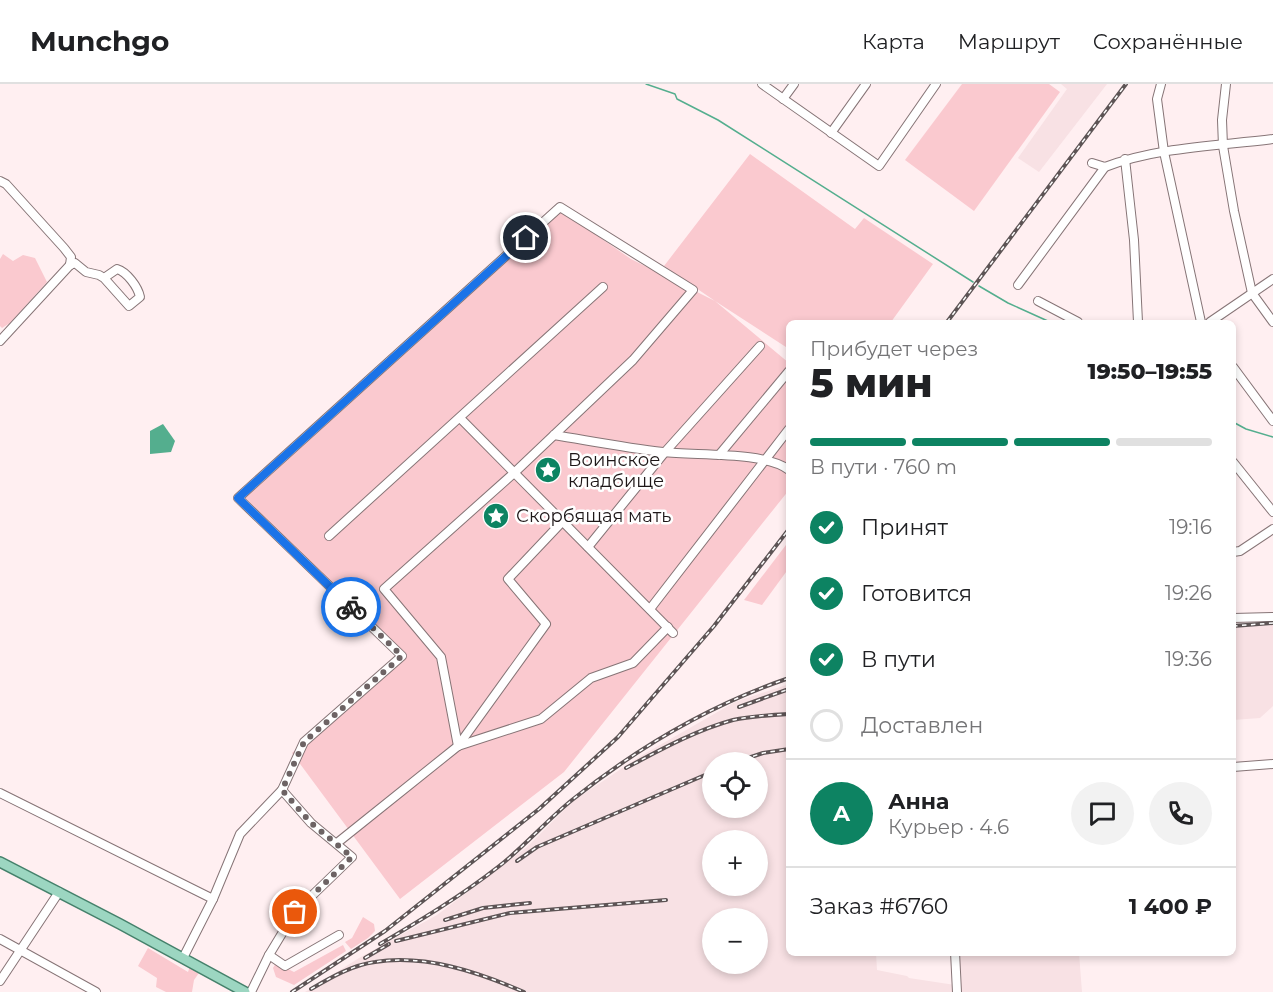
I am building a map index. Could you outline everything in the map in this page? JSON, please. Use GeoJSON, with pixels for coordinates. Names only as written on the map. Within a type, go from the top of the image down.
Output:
{"type":"FeatureCollection","features":[{"type":"Feature","properties":{"kind":"main road"},"geometry":{"type":"LineString","coordinates":[[0,862],[241,991]]}},
{"type":"Feature","properties":{"kind":"street"},"geometry":{"type":"LineString","coordinates":[[762,84],[879,166],[936,84]]}},
{"type":"Feature","properties":{"kind":"street"},"geometry":{"type":"LineString","coordinates":[[783,99],[794,84]]}},
{"type":"Feature","properties":{"kind":"street"},"geometry":{"type":"LineString","coordinates":[[831,133],[866,84]]}},
{"type":"Feature","properties":{"kind":"street"},"geometry":{"type":"LineString","coordinates":[[1161,84],[1157,99],[1164,152],[1201,320]]}},
{"type":"Feature","properties":{"kind":"street"},"geometry":{"type":"LineString","coordinates":[[1226,84],[1222,120],[1223,146],[1234,211],[1252,293],[1273,322]]}},
{"type":"Feature","properties":{"kind":"street"},"geometry":{"type":"LineString","coordinates":[[1018,285],[1105,167],[1125,159],[1164,152],[1273,140]]}},
{"type":"Feature","properties":{"kind":"street"},"geometry":{"type":"LineString","coordinates":[[1125,159],[1134,240],[1138,320]]}},
{"type":"Feature","properties":{"kind":"street"},"geometry":{"type":"LineString","coordinates":[[1092,163],[1105,167]]}},
{"type":"Feature","properties":{"kind":"street"},"geometry":{"type":"LineString","coordinates":[[3,182],[71,257],[70,265]]}},
{"type":"Feature","properties":{"kind":"street"},"geometry":{"type":"LineString","coordinates":[[183,958],[213,899],[240,834],[282,790],[304,742],[402,656],[238,498],[560,207],[693,290],[633,360],[514,473],[384,589],[441,657],[458,746]]}},
{"type":"Feature","properties":{"kind":"street"},"geometry":{"type":"LineString","coordinates":[[0,341],[70,265],[75,263],[86,272],[104,278],[129,306],[140,297],[139,291],[122,270],[117,269],[104,278]]}},
{"type":"Feature","properties":{"kind":"street"},"geometry":{"type":"LineString","coordinates":[[1213,320],[1273,279]]}},
{"type":"Feature","properties":{"kind":"street"},"geometry":{"type":"LineString","coordinates":[[329,536],[603,287]]}},
{"type":"Feature","properties":{"kind":"street"},"geometry":{"type":"LineString","coordinates":[[1038,301],[1074,320]]}},
{"type":"Feature","properties":{"kind":"street"},"geometry":{"type":"LineString","coordinates":[[588,547],[665,452],[760,346]]}},
{"type":"Feature","properties":{"kind":"street"},"geometry":{"type":"LineString","coordinates":[[1236,371],[1273,421]]}},
{"type":"Feature","properties":{"kind":"street"},"geometry":{"type":"LineString","coordinates":[[719,454],[786,375]]}},
{"type":"Feature","properties":{"kind":"street"},"geometry":{"type":"LineString","coordinates":[[458,746],[541,719],[591,678],[633,663],[671,630],[460,418]]}},
{"type":"Feature","properties":{"kind":"street"},"geometry":{"type":"LineString","coordinates":[[650,609],[786,433]]}},
{"type":"Feature","properties":{"kind":"street"},"geometry":{"type":"LineString","coordinates":[[554,435],[665,452],[719,454],[779,462],[786,468]]}},
{"type":"Feature","properties":{"kind":"street"},"geometry":{"type":"LineString","coordinates":[[1236,466],[1273,512]]}},
{"type":"Feature","properties":{"kind":"street"},"geometry":{"type":"LineString","coordinates":[[337,843],[458,746],[546,624],[508,579],[562,522]]}},
{"type":"Feature","properties":{"kind":"street"},"geometry":{"type":"LineString","coordinates":[[1237,551],[1273,530]]}},
{"type":"Feature","properties":{"kind":"street"},"geometry":{"type":"LineString","coordinates":[[1236,618],[1273,617]]}},
{"type":"Feature","properties":{"kind":"street"},"geometry":{"type":"LineString","coordinates":[[1236,767],[1273,764]]}},
{"type":"Feature","properties":{"kind":"street"},"geometry":{"type":"LineString","coordinates":[[251,992],[269,955],[295,912],[352,857],[311,823],[282,790]]}},
{"type":"Feature","properties":{"kind":"street"},"geometry":{"type":"LineString","coordinates":[[0,793],[213,899]]}},
{"type":"Feature","properties":{"kind":"street"},"geometry":{"type":"LineString","coordinates":[[0,981],[59,892]]}},
{"type":"Feature","properties":{"kind":"street"},"geometry":{"type":"LineString","coordinates":[[269,955],[285,966],[339,935]]}},
{"type":"Feature","properties":{"kind":"street"},"geometry":{"type":"LineString","coordinates":[[0,939],[96,992]]}},
{"type":"Feature","properties":{"kind":"street"},"geometry":{"type":"LineString","coordinates":[[955,956],[957,992]]}},
{"type":"Feature","properties":{"kind":"shaded area"},"geometry":{"type":"Polygon","coordinates":[[[962,84],[1049,84],[1060,92],[974,211],[905,160],[962,84]]]}},
{"type":"Feature","properties":{"kind":"shaded area"},"geometry":{"type":"Polygon","coordinates":[[[1061,84],[1107,84],[1039,172],[1018,158],[1067,89],[1061,84]]]}},
{"type":"Feature","properties":{"kind":"shaded area"},"geometry":{"type":"Polygon","coordinates":[[[750,154],[855,229],[864,218],[933,264],[892,320],[786,320],[786,347],[664,266],[750,154]]]}},
{"type":"Feature","properties":{"kind":"shaded area"},"geometry":{"type":"Polygon","coordinates":[[[560,210],[631,259],[715,301],[786,360],[786,494],[564,772],[400,899],[292,753],[401,656],[244,497],[560,210]]]}},
{"type":"Feature","properties":{"kind":"shaded area"},"geometry":{"type":"Polygon","coordinates":[[[3,254],[13,261],[23,255],[35,258],[47,282],[10,323],[2,328],[0,326],[0,259],[3,254]]]}},
{"type":"Feature","properties":{"kind":"shaded area"},"geometry":{"type":"Polygon","coordinates":[[[163,424],[175,441],[171,452],[150,454],[150,431],[163,424]]]}},
{"type":"Feature","properties":{"kind":"shaded area"},"geometry":{"type":"Polygon","coordinates":[[[786,545],[786,572],[762,605],[744,600],[786,545]]]}},
{"type":"Feature","properties":{"kind":"shaded area"},"geometry":{"type":"Polygon","coordinates":[[[1273,625],[1273,706],[1260,718],[1236,720],[1236,627],[1273,625]]]}},
{"type":"Feature","properties":{"kind":"shaded area"},"geometry":{"type":"Polygon","coordinates":[[[786,685],[786,956],[876,956],[877,970],[909,978],[955,985],[955,992],[305,992],[359,958],[437,915],[527,847],[573,801],[639,757],[735,702],[786,685]]]}},
{"type":"Feature","properties":{"kind":"shaded area"},"geometry":{"type":"Polygon","coordinates":[[[302,887],[308,892],[296,906],[290,901],[302,887]]]}},
{"type":"Feature","properties":{"kind":"shaded area"},"geometry":{"type":"Polygon","coordinates":[[[363,917],[374,924],[375,931],[351,949],[345,942],[352,938],[363,917]]]}},
{"type":"Feature","properties":{"kind":"shaded area"},"geometry":{"type":"Polygon","coordinates":[[[343,945],[346,951],[294,985],[276,977],[273,968],[276,963],[294,972],[343,945]]]}},
{"type":"Feature","properties":{"kind":"shaded area"},"geometry":{"type":"Polygon","coordinates":[[[148,948],[188,972],[190,966],[201,970],[194,980],[192,992],[166,992],[156,987],[157,978],[138,966],[148,948]]]}},
{"type":"Feature","properties":{"kind":"shaded area"},"geometry":{"type":"Polygon","coordinates":[[[956,956],[1079,956],[1082,992],[959,992],[956,956]]]}},
{"type":"Feature","properties":{"kind":"waterway"},"geometry":{"type":"LineString","coordinates":[[646,84],[675,94],[677,99],[718,120],[973,282]]}},
{"type":"Feature","properties":{"kind":"waterway"},"geometry":{"type":"LineString","coordinates":[[979,286],[1008,303],[1046,320]]}},
{"type":"Feature","properties":{"kind":"waterway"},"geometry":{"type":"LineString","coordinates":[[1236,424],[1273,437]]}},
{"type":"Feature","properties":{"kind":"railway"},"geometry":{"type":"LineString","coordinates":[[949,320],[1126,84]]}},
{"type":"Feature","properties":{"kind":"railway"},"geometry":{"type":"LineString","coordinates":[[292,992],[385,931],[539,809],[618,737],[714,626],[786,533]]}},
{"type":"Feature","properties":{"kind":"railway"},"geometry":{"type":"LineString","coordinates":[[1236,626],[1273,623]]}},
{"type":"Feature","properties":{"kind":"railway"},"geometry":{"type":"LineString","coordinates":[[380,944],[484,878],[572,800],[648,746],[731,701],[786,679]]}},
{"type":"Feature","properties":{"kind":"railway"},"geometry":{"type":"LineString","coordinates":[[739,707],[786,690]]}},
{"type":"Feature","properties":{"kind":"railway"},"geometry":{"type":"LineString","coordinates":[[626,768],[678,741],[719,724],[733,720],[786,714]]}},
{"type":"Feature","properties":{"kind":"railway"},"geometry":{"type":"LineString","coordinates":[[768,752],[786,749]]}},
{"type":"Feature","properties":{"kind":"railway"},"geometry":{"type":"LineString","coordinates":[[517,861],[537,847],[702,776]]}},
{"type":"Feature","properties":{"kind":"railway"},"geometry":{"type":"LineString","coordinates":[[396,941],[510,913],[666,900]]}},
{"type":"Feature","properties":{"kind":"railway"},"geometry":{"type":"LineString","coordinates":[[445,920],[483,908],[530,903]]}},
{"type":"Feature","properties":{"kind":"railway"},"geometry":{"type":"LineString","coordinates":[[365,958],[389,944]]}},
{"type":"Feature","properties":{"kind":"railway"},"geometry":{"type":"LineString","coordinates":[[311,989],[358,966],[375,962],[413,960],[451,966],[524,992]]}},
{"type":"Feature","properties":{"kind":"way so far"},"geometry":{"type":"LineString","coordinates":[[295,912],[352,857],[311,823],[282,790],[304,742],[402,656],[351,607]]}},
{"type":"Feature","properties":{"kind":"place","name":"Воинское кладбище"},"geometry":{"type":"Point","coordinates":[548,470]}},
{"type":"Feature","properties":{"kind":"place","name":"Скорбящая мать"},"geometry":{"type":"Point","coordinates":[496,516]}},
{"type":"Feature","properties":{"kind":"route"},"geometry":{"type":"LineString","coordinates":[[351,607],[238,498],[526,238]]}}]}
